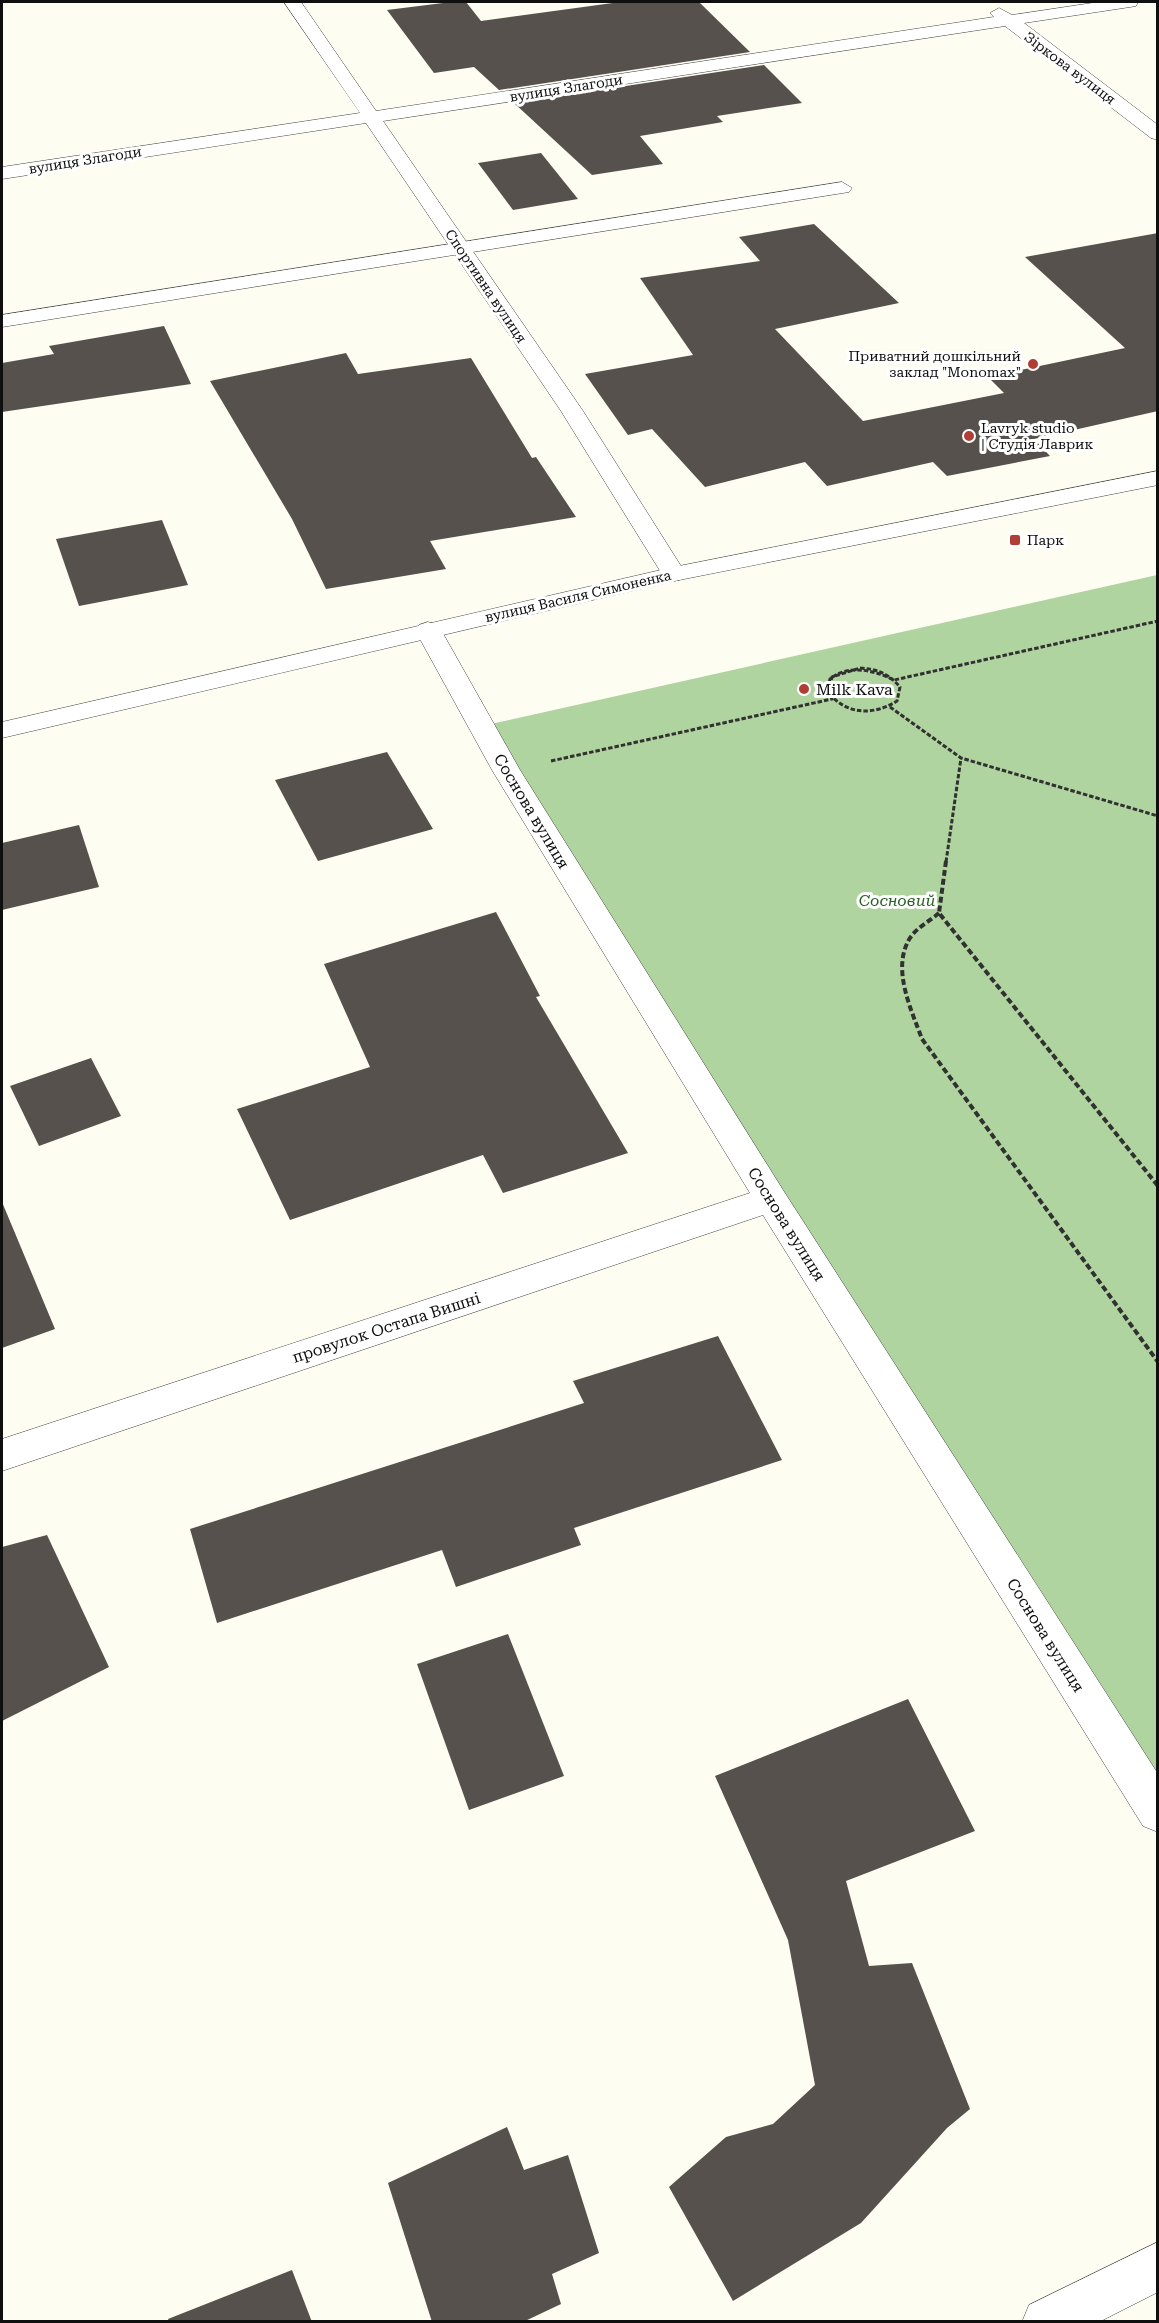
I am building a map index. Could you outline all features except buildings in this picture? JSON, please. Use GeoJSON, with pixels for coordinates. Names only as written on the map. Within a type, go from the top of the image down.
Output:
{"type":"FeatureCollection","features":[{"type":"Feature","properties":{"kind":"street","name":"Спортивна вулиця"},"geometry":{"type":"LineString","coordinates":[[293,2],[374,117],[459,248],[572,411],[674,574]]}},
{"type":"Feature","properties":{"kind":"street","name":"Зіркова вулиця"},"geometry":{"type":"LineString","coordinates":[[982,2],[1158,134]]}},
{"type":"Feature","properties":{"kind":"street","name":"вулиця Злагоди"},"geometry":{"type":"LineString","coordinates":[[2,173],[1130,2]]}},
{"type":"Feature","properties":{"kind":"street"},"geometry":{"type":"LineString","coordinates":[[2,321],[842,188]]}},
{"type":"Feature","properties":{"kind":"street","name":"вулиця Василя Симоненка"},"geometry":{"type":"LineString","coordinates":[[2,730],[674,574],[1158,478]]}},
{"type":"Feature","properties":{"kind":"street","name":"Соснова вулиця"},"geometry":{"type":"LineString","coordinates":[[428,630],[506,770],[771,1199],[1158,1812]]}},
{"type":"Feature","properties":{"kind":"street","name":"провулок Остапа Вишні"},"geometry":{"type":"LineString","coordinates":[[2,1455],[771,1199]]}},
{"type":"Feature","properties":{"kind":"street"},"geometry":{"type":"LineString","coordinates":[[1046,2322],[1158,2266]]}},
{"type":"Feature","properties":{"kind":"path"},"geometry":{"type":"LineString","coordinates":[[894,680],[1158,621]]}},
{"type":"Feature","properties":{"kind":"path"},"geometry":{"type":"LineString","coordinates":[[860,668],[875,670],[894,680],[900,687],[897,701],[890,707],[859,711],[848,709],[832,699],[828,692],[832,677],[860,668]]}},
{"type":"Feature","properties":{"kind":"path"},"geometry":{"type":"LineString","coordinates":[[506,770],[832,699]]}},
{"type":"Feature","properties":{"kind":"path"},"geometry":{"type":"LineString","coordinates":[[890,707],[961,758],[1158,816]]}},
{"type":"Feature","properties":{"kind":"path"},"geometry":{"type":"LineString","coordinates":[[961,758],[939,913],[910,938],[903,962],[907,998],[922,1039],[1158,1362]]}},
{"type":"Feature","properties":{"kind":"path"},"geometry":{"type":"LineString","coordinates":[[939,913],[1158,1186]]}},
{"type":"Feature","properties":{"kind":"green space","name":"Сосновий"},"geometry":{"type":"Polygon","coordinates":[[[1157,575],[1157,1809],[482,726],[1157,575]]]}},
{"type":"Feature","properties":{"kind":"place","name":"Приватний дошкільний заклад \"Monomax\""},"geometry":{"type":"Point","coordinates":[1033,364]}},
{"type":"Feature","properties":{"kind":"place","name":"Lavryk studio | Студія Лаврик"},"geometry":{"type":"Point","coordinates":[969,436]}},
{"type":"Feature","properties":{"kind":"place","name":"Парк"},"geometry":{"type":"Point","coordinates":[1015,540]}},
{"type":"Feature","properties":{"kind":"place","name":"Milk Kava"},"geometry":{"type":"Point","coordinates":[804,689]}}]}
